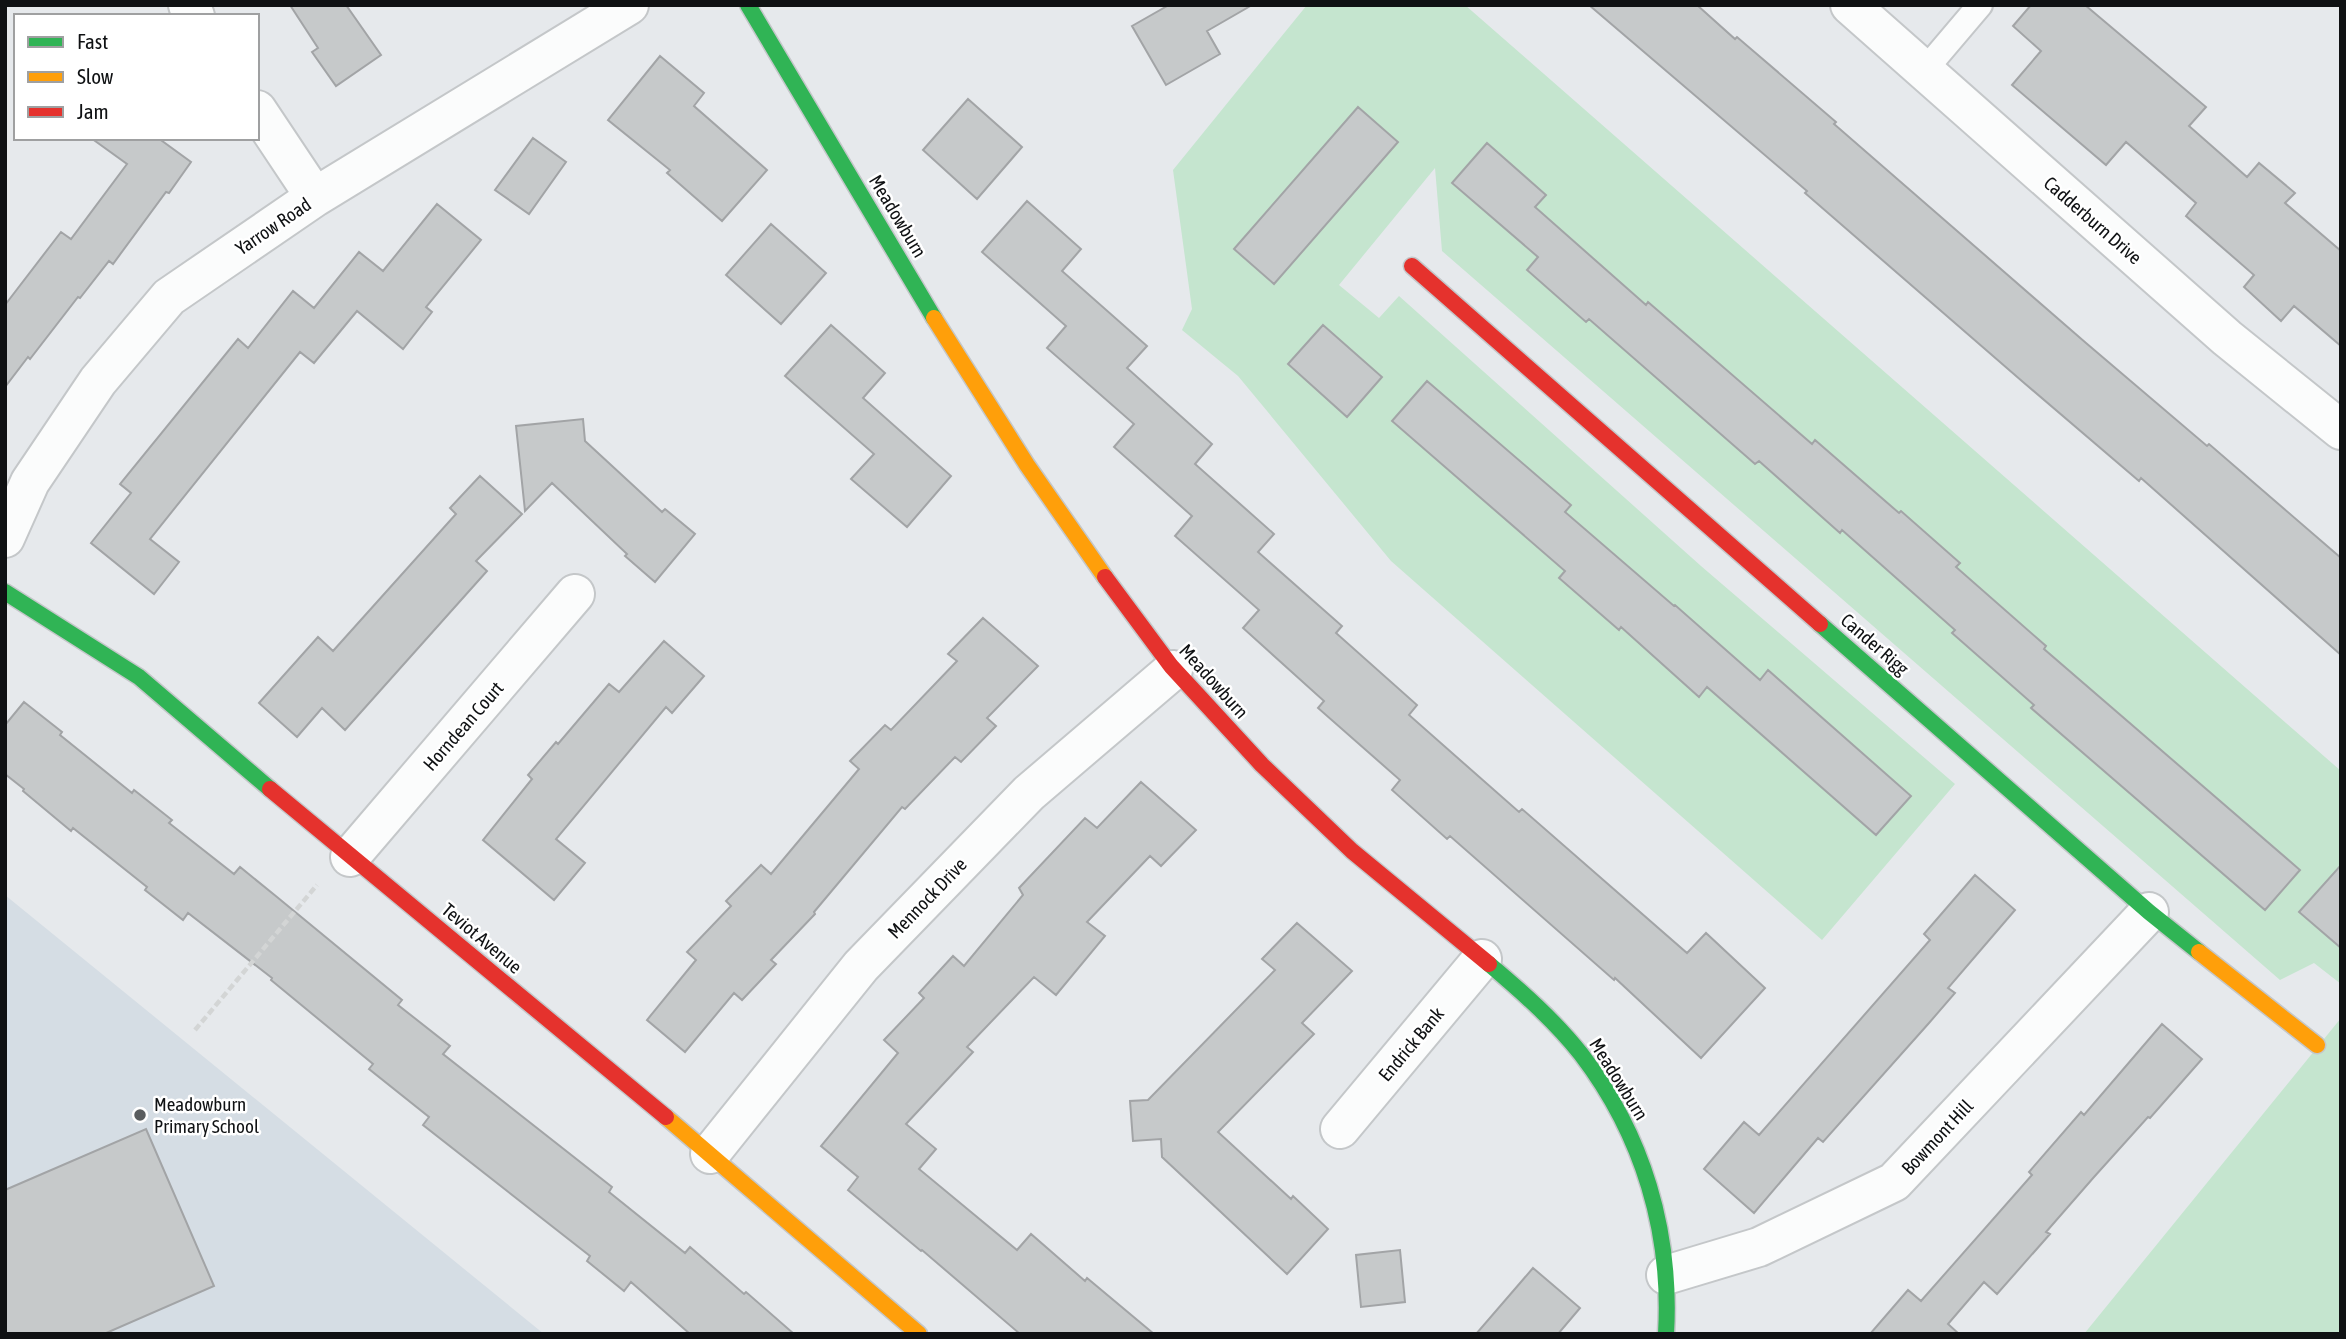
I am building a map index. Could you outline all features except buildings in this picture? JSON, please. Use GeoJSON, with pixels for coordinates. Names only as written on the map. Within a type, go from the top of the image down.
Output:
{"type":"FeatureCollection","features":[{"type":"Feature","properties":{"kind":"street","name":"Yarrow Road"},"geometry":{"type":"LineString","coordinates":[[5,538],[30,482],[98,381],[169,297],[315,197],[629,5]]}},
{"type":"Feature","properties":{"kind":"street","name":"Meadowburn"},"geometry":{"type":"LineString","coordinates":[[748,5],[968,373],[1057,512],[1173,670],[1223,725],[1352,852],[1544,1013],[1577,1049],[1606,1089],[1629,1132],[1647,1178],[1660,1226],[1666,1275],[1666,1334]]}},
{"type":"Feature","properties":{"kind":"street","name":"Cadderburn Drive"},"geometry":{"type":"LineString","coordinates":[[1850,5],[2227,338],[2341,430]]}},
{"type":"Feature","properties":{"kind":"street"},"geometry":{"type":"LineString","coordinates":[[259,113],[315,197]]}},
{"type":"Feature","properties":{"kind":"street","name":"Cander Rigg"},"geometry":{"type":"LineString","coordinates":[[1412,266],[2149,912],[2317,1045]]}},
{"type":"Feature","properties":{"kind":"street","name":"Teviot Avenue"},"geometry":{"type":"LineString","coordinates":[[5,592],[139,677],[347,855],[710,1154],[919,1334]]}},
{"type":"Feature","properties":{"kind":"street","name":"Horndean Court"},"geometry":{"type":"LineString","coordinates":[[347,855],[575,594]]}},
{"type":"Feature","properties":{"kind":"street","name":"Mennock Drive"},"geometry":{"type":"LineString","coordinates":[[710,1154],[862,966],[1029,793],[1173,670]]}},
{"type":"Feature","properties":{"kind":"street","name":"Bowmont Hill"},"geometry":{"type":"LineString","coordinates":[[1666,1275],[1759,1247],[1894,1182],[2149,912]]}},
{"type":"Feature","properties":{"kind":"street","name":"Endrick Bank"},"geometry":{"type":"LineString","coordinates":[[1340,1129],[1482,959]]}},
{"type":"Feature","properties":{"kind":"lane"},"geometry":{"type":"LineString","coordinates":[[1924,71],[1980,5]]}},
{"type":"Feature","properties":{"kind":"path"},"geometry":{"type":"LineString","coordinates":[[195,1030],[347,855]]}},
{"type":"Feature","properties":{"kind":"shaded area","name":"Meadowburn Primary School"},"geometry":{"type":"Polygon","coordinates":[[[5,895],[544,1334],[5,1334],[5,895]]]}},
{"type":"Feature","properties":{"kind":"green space"},"geometry":{"type":"Polygon","coordinates":[[[1307,5],[1465,5],[2341,771],[2341,984],[2314,963],[2280,980],[1442,251],[1435,168],[1339,285],[1379,318],[1399,296],[1701,566],[1955,784],[1822,940],[1391,561],[1238,376],[1182,330],[1192,309],[1173,170],[1307,5]]]}},
{"type":"Feature","properties":{"kind":"green space"},"geometry":{"type":"Polygon","coordinates":[[[2341,1018],[2341,1334],[2084,1334],[2341,1018]]]}},
{"type":"Feature","properties":{"kind":"traffic: fast"},"geometry":{"type":"LineString","coordinates":[[748,5],[934,318]]}},
{"type":"Feature","properties":{"kind":"traffic: fast"},"geometry":{"type":"LineString","coordinates":[[5,592],[139,677],[270,789]]}},
{"type":"Feature","properties":{"kind":"traffic: fast"},"geometry":{"type":"LineString","coordinates":[[1820,624],[2149,912],[2199,952]]}},
{"type":"Feature","properties":{"kind":"traffic: fast"},"geometry":{"type":"LineString","coordinates":[[1489,964],[1537,1007],[1581,1054],[1603,1085],[1637,1151],[1649,1186],[1664,1259],[1666,1334]]}},
{"type":"Feature","properties":{"kind":"traffic: slow"},"geometry":{"type":"LineString","coordinates":[[934,318],[1027,465],[1105,577]]}},
{"type":"Feature","properties":{"kind":"traffic: slow"},"geometry":{"type":"LineString","coordinates":[[2199,952],[2317,1045]]}},
{"type":"Feature","properties":{"kind":"traffic: slow"},"geometry":{"type":"LineString","coordinates":[[666,1117],[919,1334]]}},
{"type":"Feature","properties":{"kind":"traffic: jam"},"geometry":{"type":"LineString","coordinates":[[1412,266],[1820,624]]}},
{"type":"Feature","properties":{"kind":"traffic: jam"},"geometry":{"type":"LineString","coordinates":[[1105,577],[1171,666],[1262,765],[1352,851],[1489,964]]}},
{"type":"Feature","properties":{"kind":"traffic: jam"},"geometry":{"type":"LineString","coordinates":[[270,789],[666,1117]]}},
{"type":"Feature","properties":{"kind":"place","name":"Meadowburn Primary School"},"geometry":{"type":"Point","coordinates":[140,1115]}}]}
